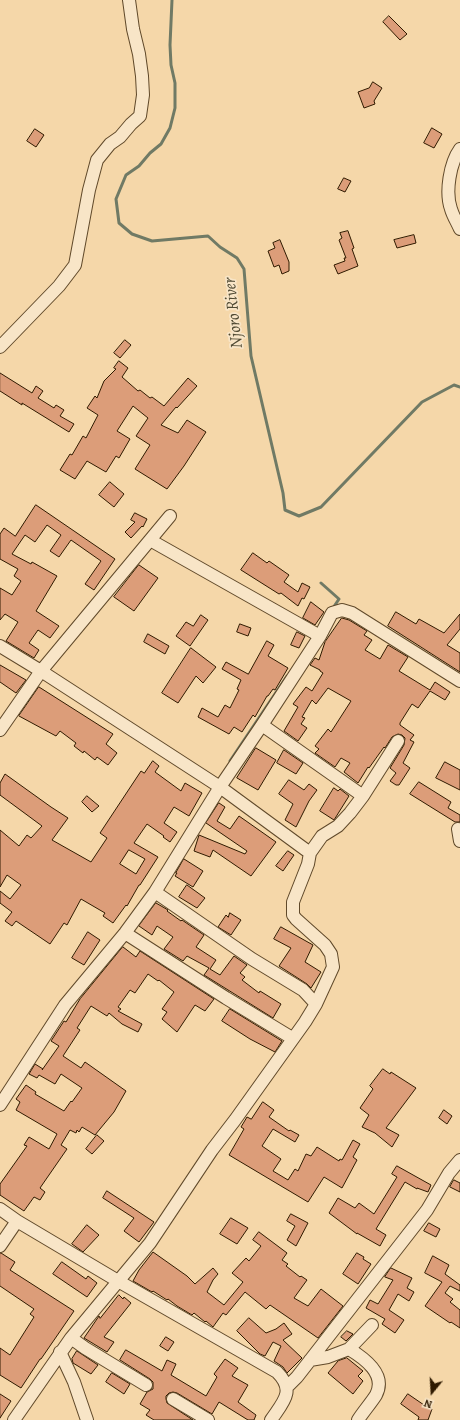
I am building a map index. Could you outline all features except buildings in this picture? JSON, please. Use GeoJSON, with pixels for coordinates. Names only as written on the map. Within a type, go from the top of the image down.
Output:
{"type":"FeatureCollection","features":[{"type":"Feature","properties":{"kind":"street"},"geometry":{"type":"LineString","coordinates":[[1,345],[59,286],[75,265],[89,190],[98,160],[110,144],[120,137],[140,116],[143,95],[142,76],[129,0]]}},
{"type":"Feature","properties":{"kind":"street"},"geometry":{"type":"LineString","coordinates":[[460,149],[455,156],[449,183],[450,208],[460,229]]}},
{"type":"Feature","properties":{"kind":"street"},"geometry":{"type":"LineString","coordinates":[[0,730],[42,672],[170,516]]}},
{"type":"Feature","properties":{"kind":"street"},"geometry":{"type":"LineString","coordinates":[[150,540],[320,636]]}},
{"type":"Feature","properties":{"kind":"street"},"geometry":{"type":"LineString","coordinates":[[1,1103],[65,1005],[124,933],[155,892],[220,787],[320,636],[332,613],[342,610],[367,622],[460,681]]}},
{"type":"Feature","properties":{"kind":"street"},"geometry":{"type":"LineString","coordinates":[[0,646],[220,787],[310,852]]}},
{"type":"Feature","properties":{"kind":"street"},"geometry":{"type":"LineString","coordinates":[[262,724],[363,796]]}},
{"type":"Feature","properties":{"kind":"street"},"geometry":{"type":"LineString","coordinates":[[14,1420],[60,1352],[150,1243],[212,1150],[305,1022],[316,1004],[333,967],[331,954],[325,945],[293,915],[293,902],[308,864],[310,852],[322,836],[338,826],[350,813],[363,796],[398,741]]}},
{"type":"Feature","properties":{"kind":"street"},"geometry":{"type":"LineString","coordinates":[[458,829],[460,841]]}},
{"type":"Feature","properties":{"kind":"street"},"geometry":{"type":"LineString","coordinates":[[155,892],[252,959],[303,990],[316,1004]]}},
{"type":"Feature","properties":{"kind":"street"},"geometry":{"type":"LineString","coordinates":[[124,933],[292,1038]]}},
{"type":"Feature","properties":{"kind":"street"},"geometry":{"type":"LineString","coordinates":[[287,1387],[310,1360],[427,1210],[449,1173],[460,1160]]}},
{"type":"Feature","properties":{"kind":"street"},"geometry":{"type":"LineString","coordinates":[[0,1208],[17,1220],[118,1281],[277,1372],[285,1380],[287,1394],[271,1420]]}},
{"type":"Feature","properties":{"kind":"street"},"geometry":{"type":"LineString","coordinates":[[0,1246],[17,1220]]}},
{"type":"Feature","properties":{"kind":"street"},"geometry":{"type":"LineString","coordinates":[[310,1360],[328,1357],[349,1349],[372,1325]]}},
{"type":"Feature","properties":{"kind":"street"},"geometry":{"type":"LineString","coordinates":[[71,1338],[146,1385]]}},
{"type":"Feature","properties":{"kind":"street"},"geometry":{"type":"LineString","coordinates":[[349,1349],[370,1364],[376,1373],[378,1383],[376,1395],[358,1420]]}},
{"type":"Feature","properties":{"kind":"street"},"geometry":{"type":"LineString","coordinates":[[60,1352],[74,1382],[87,1420]]}},
{"type":"Feature","properties":{"kind":"street"},"geometry":{"type":"LineString","coordinates":[[172,1399],[208,1420]]}},
{"type":"Feature","properties":{"kind":"waterway","name":"Njoro River"},"geometry":{"type":"LineString","coordinates":[[172,0],[170,45],[171,65],[175,83],[175,108],[170,128],[161,144],[150,153],[139,166],[126,175],[116,199],[119,223],[132,234],[152,241],[208,236],[220,247],[237,258],[244,269],[251,356],[283,493],[285,510],[299,516],[321,507],[422,402],[454,385],[460,387]]}},
{"type":"Feature","properties":{"kind":"waterway"},"geometry":{"type":"LineString","coordinates":[[321,583],[339,599],[333,608]]}},
{"type":"Feature","properties":{"kind":"waterway"},"geometry":{"type":"LineString","coordinates":[[230,761],[287,676]]}}]}
